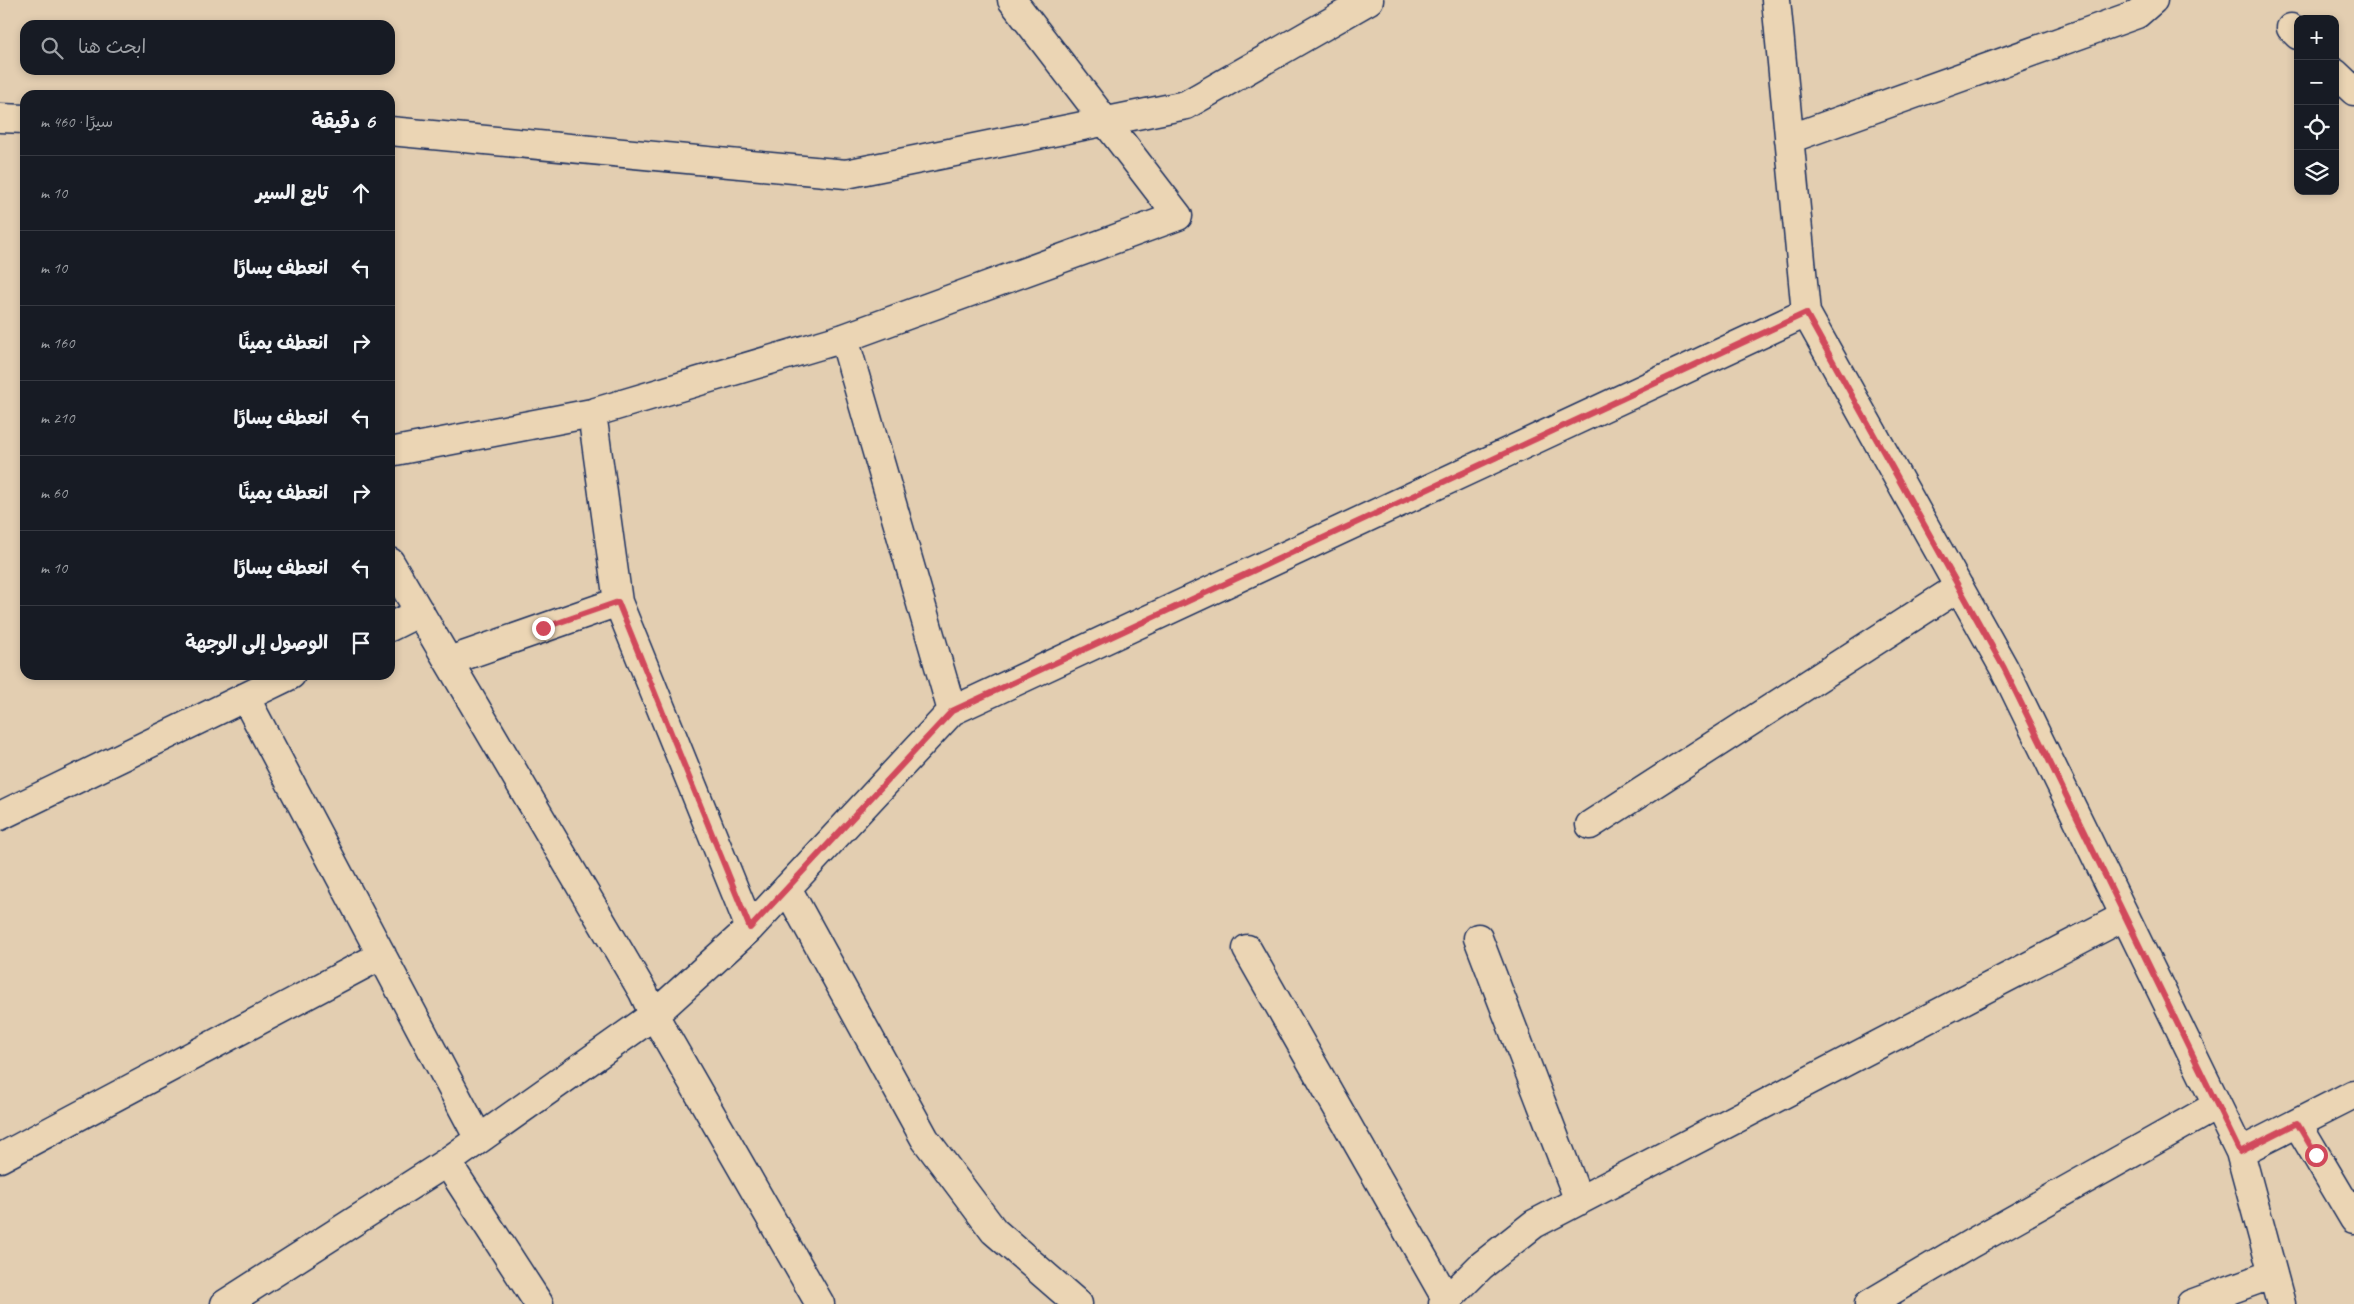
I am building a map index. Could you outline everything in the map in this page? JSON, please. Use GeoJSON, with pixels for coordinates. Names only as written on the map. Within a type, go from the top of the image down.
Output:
{"type":"FeatureCollection","features":[{"type":"Feature","properties":{"kind":"street"},"geometry":{"type":"LineString","coordinates":[[395,451],[592,413],[844,338],[1178,216],[1012,0]]}},
{"type":"Feature","properties":{"kind":"street"},"geometry":{"type":"LineString","coordinates":[[395,131],[846,174],[1186,105],[1338,8],[1369,0]]}},
{"type":"Feature","properties":{"kind":"street"},"geometry":{"type":"LineString","coordinates":[[1776,0],[1806,313],[2004,668],[2240,1152],[2281,1304]]}},
{"type":"Feature","properties":{"kind":"street"},"geometry":{"type":"LineString","coordinates":[[1789,138],[2136,14],[2153,0]]}},
{"type":"Feature","properties":{"kind":"street"},"geometry":{"type":"LineString","coordinates":[[2339,76],[2354,91]]}},
{"type":"Feature","properties":{"kind":"street"},"geometry":{"type":"LineString","coordinates":[[0,118],[20,119]]}},
{"type":"Feature","properties":{"kind":"street"},"geometry":{"type":"LineString","coordinates":[[225,1304],[446,1162],[654,1016],[750,928],[952,711],[1806,313]]}},
{"type":"Feature","properties":{"kind":"street"},"geometry":{"type":"LineString","coordinates":[[844,338],[952,711]]}},
{"type":"Feature","properties":{"kind":"street"},"geometry":{"type":"LineString","coordinates":[[592,413],[618,602],[750,928]]}},
{"type":"Feature","properties":{"kind":"street"},"geometry":{"type":"LineString","coordinates":[[395,570],[638,983],[654,1016],[820,1304]]}},
{"type":"Feature","properties":{"kind":"street"},"geometry":{"type":"LineString","coordinates":[[1590,825],[1959,587]]}},
{"type":"Feature","properties":{"kind":"street"},"geometry":{"type":"LineString","coordinates":[[449,661],[618,602]]}},
{"type":"Feature","properties":{"kind":"street"},"geometry":{"type":"LineString","coordinates":[[395,624],[420,612]]}},
{"type":"Feature","properties":{"kind":"street"},"geometry":{"type":"LineString","coordinates":[[0,816],[281,680]]}},
{"type":"Feature","properties":{"kind":"street"},"geometry":{"type":"LineString","coordinates":[[245,697],[479,1139]]}},
{"type":"Feature","properties":{"kind":"street"},"geometry":{"type":"LineString","coordinates":[[787,888],[925,1139],[994,1231],[1078,1304]]}},
{"type":"Feature","properties":{"kind":"street"},"geometry":{"type":"LineString","coordinates":[[1247,949],[1445,1302],[1481,1266],[1534,1224],[2125,916]]}},
{"type":"Feature","properties":{"kind":"street"},"geometry":{"type":"LineString","coordinates":[[1478,938],[1579,1201]]}},
{"type":"Feature","properties":{"kind":"street"},"geometry":{"type":"LineString","coordinates":[[0,1158],[382,955]]}},
{"type":"Feature","properties":{"kind":"street"},"geometry":{"type":"LineString","coordinates":[[2240,1152],[2354,1094]]}},
{"type":"Feature","properties":{"kind":"street"},"geometry":{"type":"LineString","coordinates":[[1869,1304],[1972,1243],[2216,1106]]}},
{"type":"Feature","properties":{"kind":"street"},"geometry":{"type":"LineString","coordinates":[[2297,1123],[2354,1219]]}},
{"type":"Feature","properties":{"kind":"street"},"geometry":{"type":"LineString","coordinates":[[446,1162],[539,1304]]}},
{"type":"Feature","properties":{"kind":"street"},"geometry":{"type":"LineString","coordinates":[[2191,1304],[2273,1274]]}},
{"type":"Feature","properties":{"kind":"route"},"geometry":{"type":"LineString","coordinates":[[543,628],[618,602],[750,928],[952,711],[1806,313],[2004,668],[2240,1152],[2297,1123],[2316,1155]]}}]}
